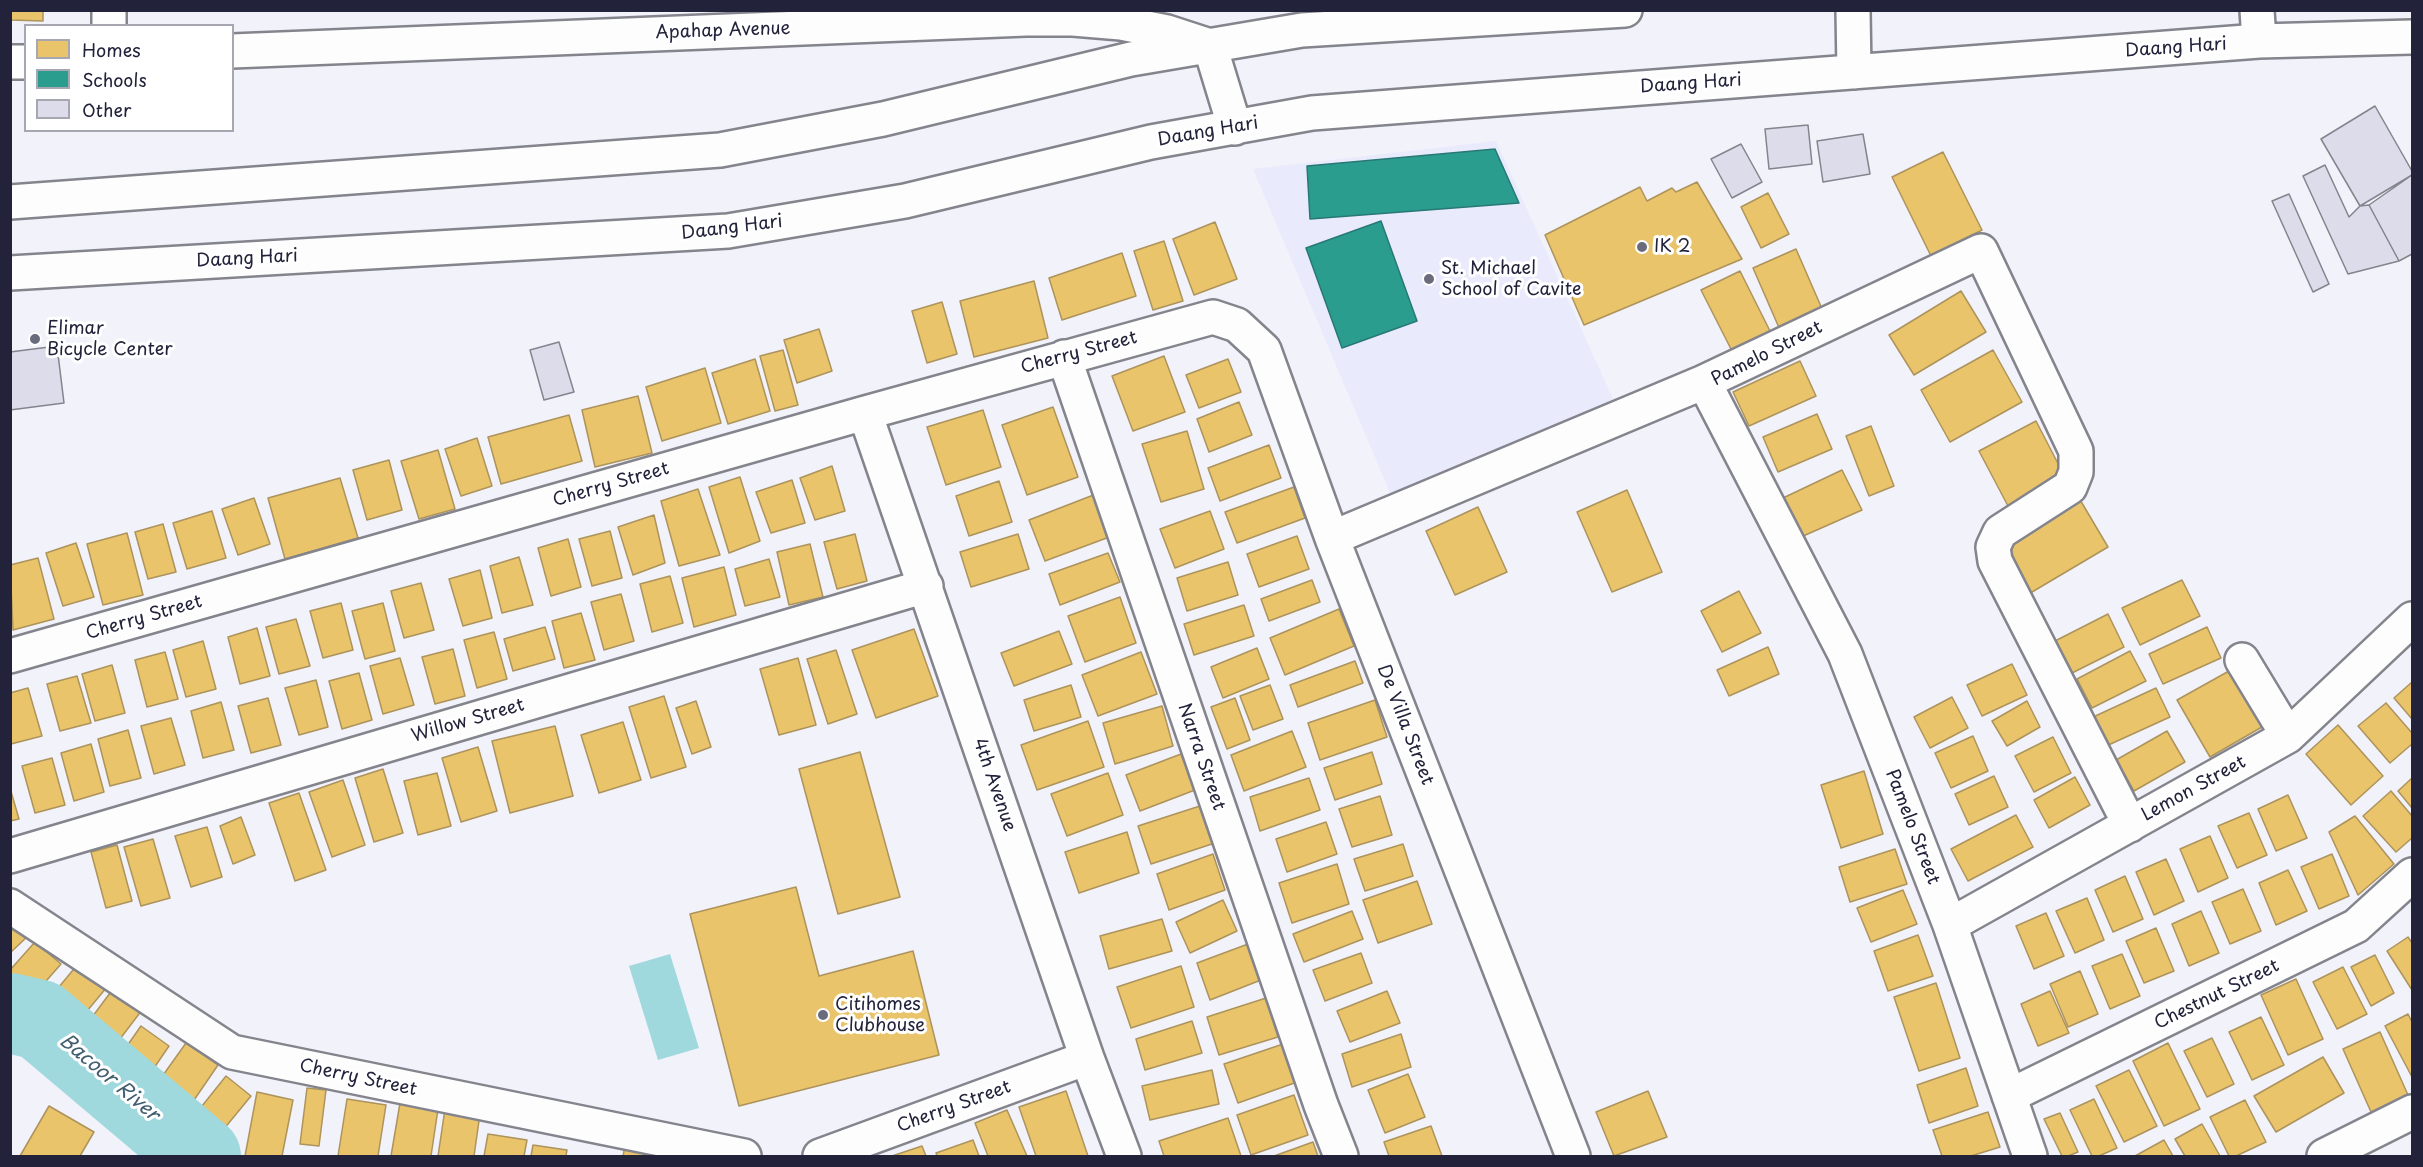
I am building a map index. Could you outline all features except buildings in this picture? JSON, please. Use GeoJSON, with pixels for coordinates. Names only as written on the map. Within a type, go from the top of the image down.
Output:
{"type":"FeatureCollection","features":[{"type":"Feature","properties":{"kind":"street"},"geometry":{"type":"LineString","coordinates":[[10,202],[720,150],[883,119],[1131,59],[1302,30],[1625,10]]}},
{"type":"Feature","properties":{"kind":"street"},"geometry":{"type":"LineString","coordinates":[[1854,10],[1854,72]]}},
{"type":"Feature","properties":{"kind":"street","name":"Apahap Avenue"},"geometry":{"type":"LineString","coordinates":[[234,51],[1026,19],[1073,19],[1121,23],[1167,32],[1210,46]]}},
{"type":"Feature","properties":{"kind":"street","name":"Daang Hari"},"geometry":{"type":"LineString","coordinates":[[10,273],[728,231],[905,201],[1151,142],[1312,113],[1854,72],[2258,26],[2412,37]]}},
{"type":"Feature","properties":{"kind":"street"},"geometry":{"type":"LineString","coordinates":[[1210,46],[1235,128]]}},
{"type":"Feature","properties":{"kind":"street","name":"Pamelo Street"},"geometry":{"type":"LineString","coordinates":[[2030,1156],[1950,925],[1845,654],[1704,382],[1981,251],[2076,452],[2076,472],[2070,487],[2000,532],[1993,547],[1995,561],[2130,825]]}},
{"type":"Feature","properties":{"kind":"street","name":"Cherry Street"},"geometry":{"type":"LineString","coordinates":[[10,656],[865,412],[1213,317]]}},
{"type":"Feature","properties":{"kind":"street","name":"De Villa Street"},"geometry":{"type":"LineString","coordinates":[[1213,317],[1237,325],[1264,350],[1332,538],[1573,1156]]}},
{"type":"Feature","properties":{"kind":"street","name":"Narra Street"},"geometry":{"type":"LineString","coordinates":[[1064,357],[1321,1105],[1341,1156]]}},
{"type":"Feature","properties":{"kind":"street"},"geometry":{"type":"LineString","coordinates":[[1332,538],[1704,382]]}},
{"type":"Feature","properties":{"kind":"street","name":"4th Avenue"},"geometry":{"type":"LineString","coordinates":[[865,412],[1087,1058],[1124,1156]]}},
{"type":"Feature","properties":{"kind":"street","name":"Willow Street"},"geometry":{"type":"LineString","coordinates":[[10,856],[926,586]]}},
{"type":"Feature","properties":{"kind":"street","name":"Lemon Street"},"geometry":{"type":"LineString","coordinates":[[1950,925],[2288,736],[2412,619]]}},
{"type":"Feature","properties":{"kind":"street"},"geometry":{"type":"LineString","coordinates":[[2242,660],[2288,736]]}},
{"type":"Feature","properties":{"kind":"street","name":"Chestnut Street"},"geometry":{"type":"LineString","coordinates":[[2009,1096],[2356,926],[2412,875]]}},
{"type":"Feature","properties":{"kind":"street","name":"Cherry Street"},"geometry":{"type":"LineString","coordinates":[[10,906],[232,1052],[744,1156]]}},
{"type":"Feature","properties":{"kind":"street","name":"Cherry Street"},"geometry":{"type":"LineString","coordinates":[[820,1156],[1087,1058]]}},
{"type":"Feature","properties":{"kind":"street"},"geometry":{"type":"LineString","coordinates":[[2324,1156],[2412,1112]]}},
{"type":"Feature","properties":{"kind":"shaded area","name":"St. Michael School of Cavite"},"geometry":{"type":"Polygon","coordinates":[[[1496,141],[1613,399],[1396,507],[1253,169],[1496,141]]]}},
{"type":"Feature","properties":{"kind":"water"},"geometry":{"type":"Polygon","coordinates":[[[670,954],[699,1048],[658,1060],[629,966],[670,954]]]}},
{"type":"Feature","properties":{"kind":"waterway","name":"Bacoor River"},"geometry":{"type":"LineString","coordinates":[[10,1013],[40,1020],[201,1156]]}},
{"type":"Feature","properties":{"kind":"place","name":"IK 2"},"geometry":{"type":"Point","coordinates":[1642,247]}},
{"type":"Feature","properties":{"kind":"place","name":"St. Michael School of Cavite"},"geometry":{"type":"Point","coordinates":[1429,279]}},
{"type":"Feature","properties":{"kind":"place","name":"Elimar Bicycle Center"},"geometry":{"type":"Point","coordinates":[35,339]}},
{"type":"Feature","properties":{"kind":"place","name":"Citihomes Clubhouse"},"geometry":{"type":"Point","coordinates":[823,1015]}}]}
